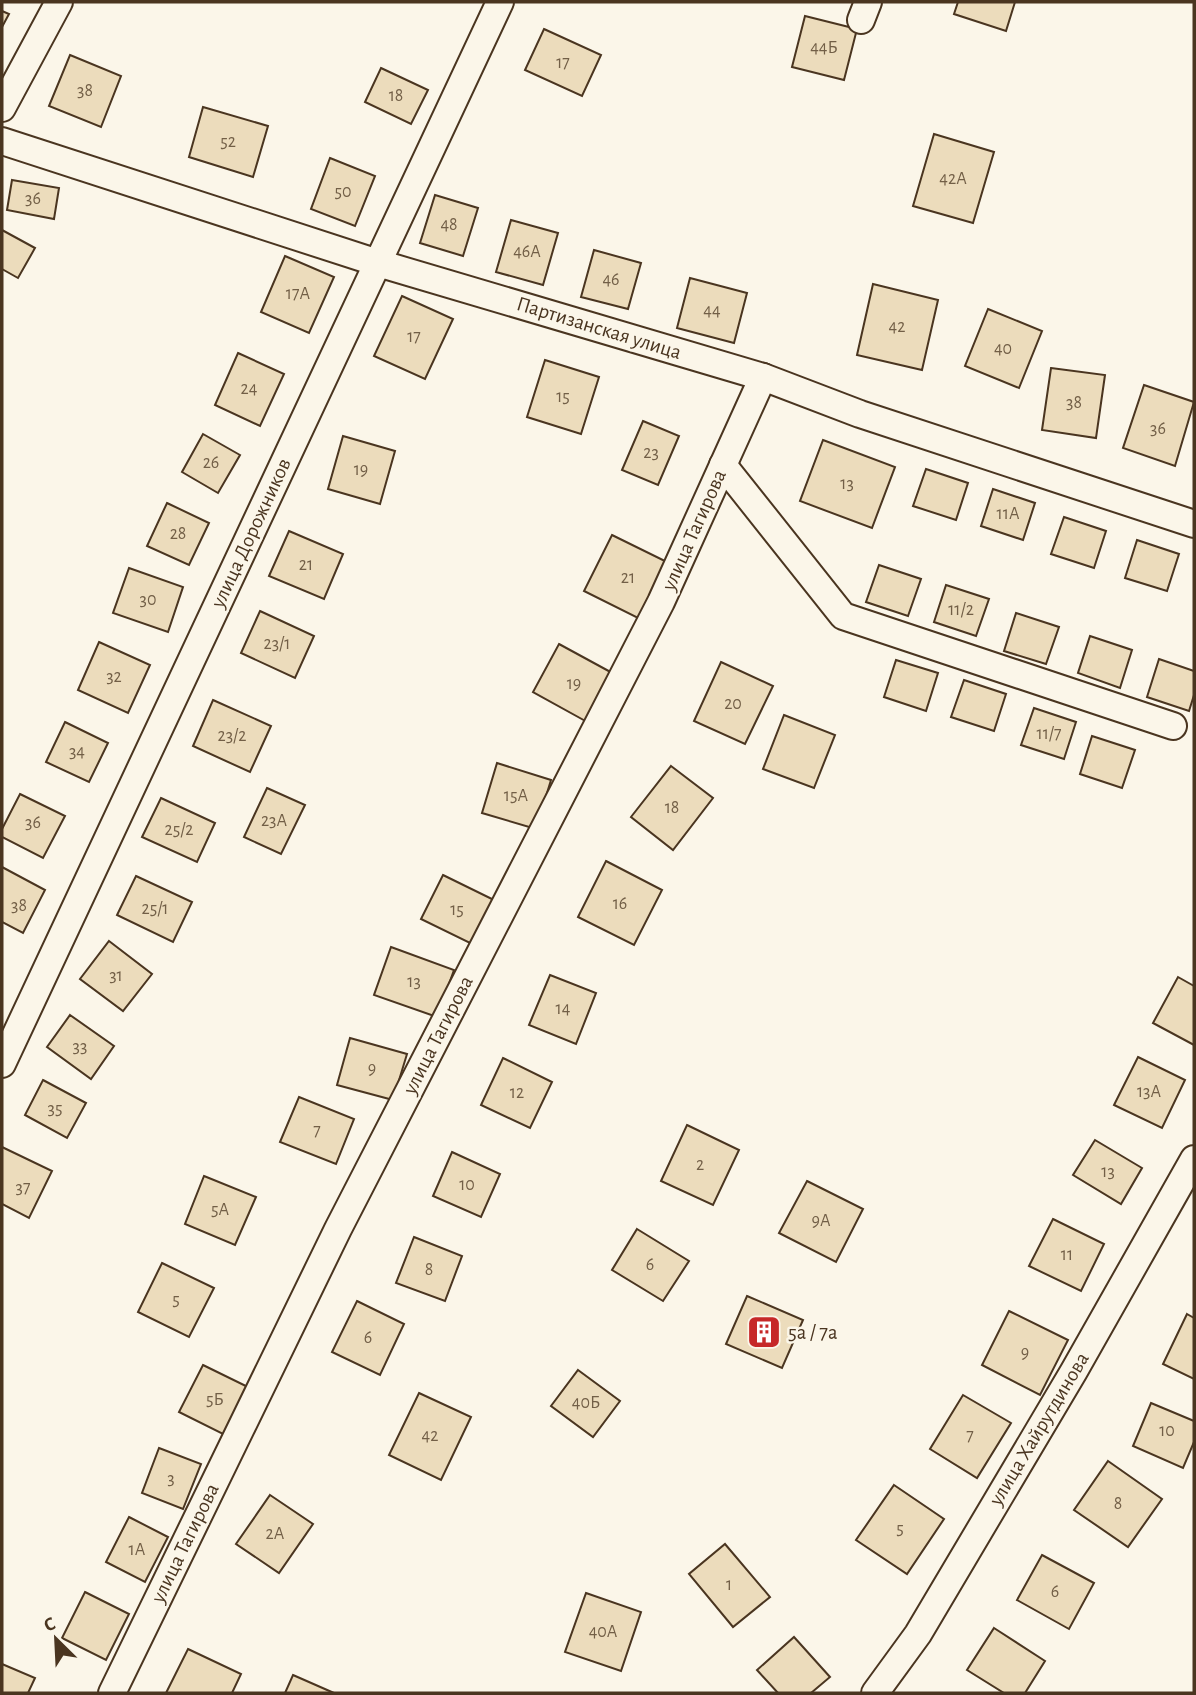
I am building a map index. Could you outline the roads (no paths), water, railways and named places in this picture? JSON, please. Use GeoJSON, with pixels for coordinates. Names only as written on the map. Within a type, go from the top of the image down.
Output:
{"type":"FeatureCollection","features":[{"type":"Feature","properties":{"kind":"street"},"geometry":{"type":"LineString","coordinates":[[2,108],[59,2]]}},
{"type":"Feature","properties":{"kind":"street","name":"улица Дорожников"},"geometry":{"type":"LineString","coordinates":[[2,1064],[500,2]]}},
{"type":"Feature","properties":{"kind":"street","name":"Партизанская улица"},"geometry":{"type":"LineString","coordinates":[[2,141],[378,262],[763,377],[860,414],[1194,524]]}},
{"type":"Feature","properties":{"kind":"street","name":"улица Тагирова"},"geometry":{"type":"LineString","coordinates":[[112,1693],[338,1229],[661,602],[763,377]]}},
{"type":"Feature","properties":{"kind":"street"},"geometry":{"type":"LineString","coordinates":[[723,465],[844,616],[1173,726]]}},
{"type":"Feature","properties":{"kind":"street","name":"улица Хайрутдинова"},"geometry":{"type":"LineString","coordinates":[[875,1693],[925,1622],[1081,1359],[1194,1159]]}},
{"type":"Feature","properties":{"kind":"place","name":"5а / 7а"},"geometry":{"type":"Point","coordinates":[764,1332]}}]}
